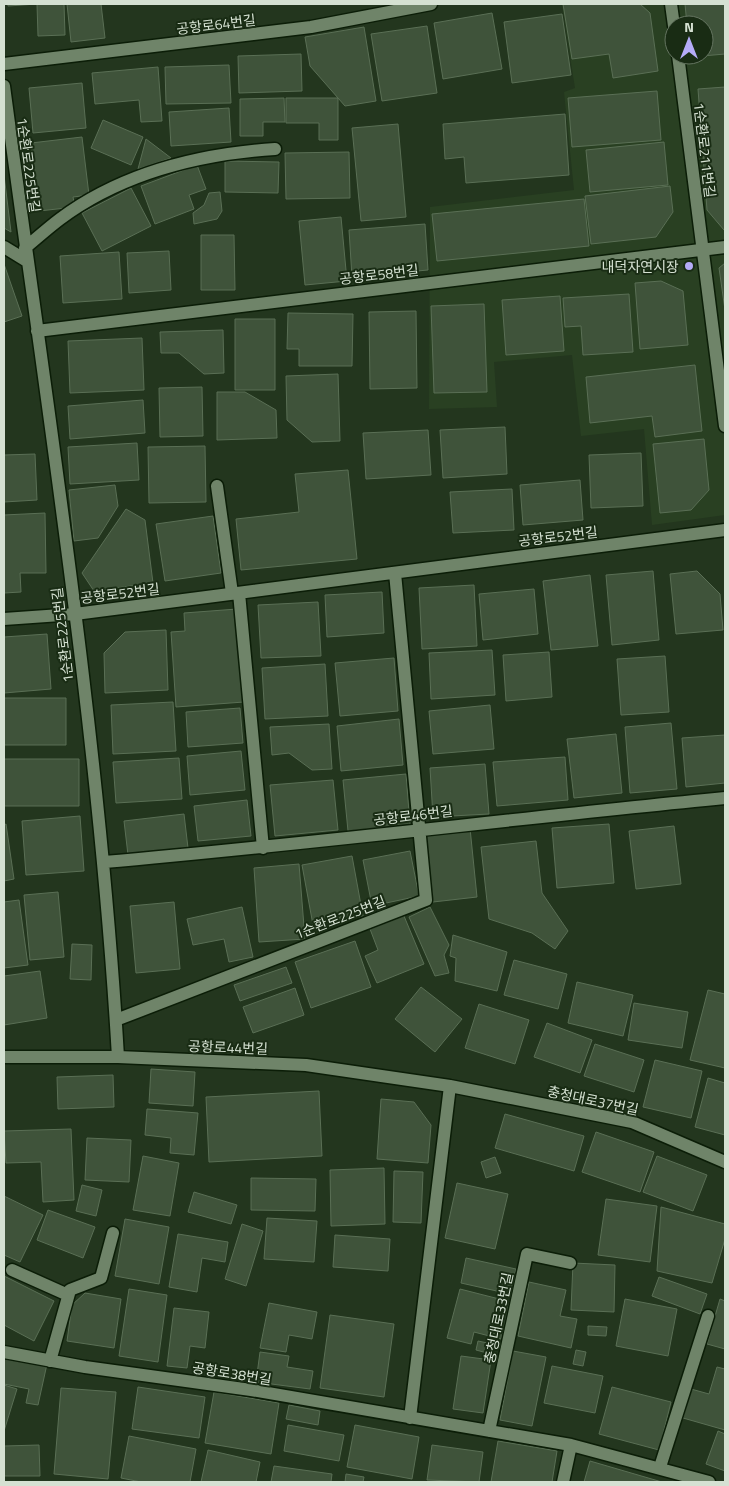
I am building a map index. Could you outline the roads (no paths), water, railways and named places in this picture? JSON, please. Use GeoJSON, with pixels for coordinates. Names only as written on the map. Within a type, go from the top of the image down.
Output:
{"type":"FeatureCollection","features":[{"type":"Feature","properties":{"kind":"street","name":"공항로64번길"},"geometry":{"type":"LineString","coordinates":[[4,64],[311,27],[431,4]]}},
{"type":"Feature","properties":{"kind":"street","name":"1순환로211번길"},"geometry":{"type":"LineString","coordinates":[[679,65],[725,426]]}},
{"type":"Feature","properties":{"kind":"street","name":"1순환로225번길"},"geometry":{"type":"LineString","coordinates":[[4,86],[8,150],[26,254],[75,614],[104,862],[118,1058]]}},
{"type":"Feature","properties":{"kind":"street","name":"1순환로225번길"},"geometry":{"type":"LineString","coordinates":[[26,254],[61,218],[114,187],[178,163],[237,152],[275,149]]}},
{"type":"Feature","properties":{"kind":"street"},"geometry":{"type":"LineString","coordinates":[[4,247],[26,254]]}},
{"type":"Feature","properties":{"kind":"street","name":"공항로58번길"},"geometry":{"type":"LineString","coordinates":[[36,331],[725,247]]}},
{"type":"Feature","properties":{"kind":"street"},"geometry":{"type":"LineString","coordinates":[[217,486],[236,593],[263,848]]}},
{"type":"Feature","properties":{"kind":"street","name":"공항로52번길"},"geometry":{"type":"LineString","coordinates":[[4,619],[75,614],[725,530]]}},
{"type":"Feature","properties":{"kind":"street"},"geometry":{"type":"LineString","coordinates":[[395,573],[419,830]]}},
{"type":"Feature","properties":{"kind":"street","name":"공항로46번길"},"geometry":{"type":"LineString","coordinates":[[104,862],[263,848],[725,798]]}},
{"type":"Feature","properties":{"kind":"street","name":"1순환로225번길"},"geometry":{"type":"LineString","coordinates":[[116,1020],[426,900],[419,830]]}},
{"type":"Feature","properties":{"kind":"street","name":"공항로44번길"},"geometry":{"type":"LineString","coordinates":[[4,1057],[118,1058],[306,1066],[450,1086]]}},
{"type":"Feature","properties":{"kind":"street"},"geometry":{"type":"LineString","coordinates":[[450,1086],[410,1418],[571,1445],[660,1467],[709,1482]]}},
{"type":"Feature","properties":{"kind":"street","name":"충청대로37번길"},"geometry":{"type":"LineString","coordinates":[[450,1086],[632,1122],[725,1162]]}},
{"type":"Feature","properties":{"kind":"street"},"geometry":{"type":"LineString","coordinates":[[50,1361],[70,1290],[100,1278],[113,1233]]}},
{"type":"Feature","properties":{"kind":"street","name":"충청대로33번길"},"geometry":{"type":"LineString","coordinates":[[490,1431],[527,1254],[570,1263]]}},
{"type":"Feature","properties":{"kind":"street"},"geometry":{"type":"LineString","coordinates":[[12,1270],[68,1295]]}},
{"type":"Feature","properties":{"kind":"street"},"geometry":{"type":"LineString","coordinates":[[660,1467],[708,1316]]}},
{"type":"Feature","properties":{"kind":"street","name":"공항로38번길"},"geometry":{"type":"LineString","coordinates":[[4,1352],[50,1361],[250,1390],[410,1418]]}},
{"type":"Feature","properties":{"kind":"street"},"geometry":{"type":"LineString","coordinates":[[563,1482],[571,1445]]}},
{"type":"Feature","properties":{"kind":"place","name":"내덕자연시장"},"geometry":{"type":"Point","coordinates":[689,266]}}]}
